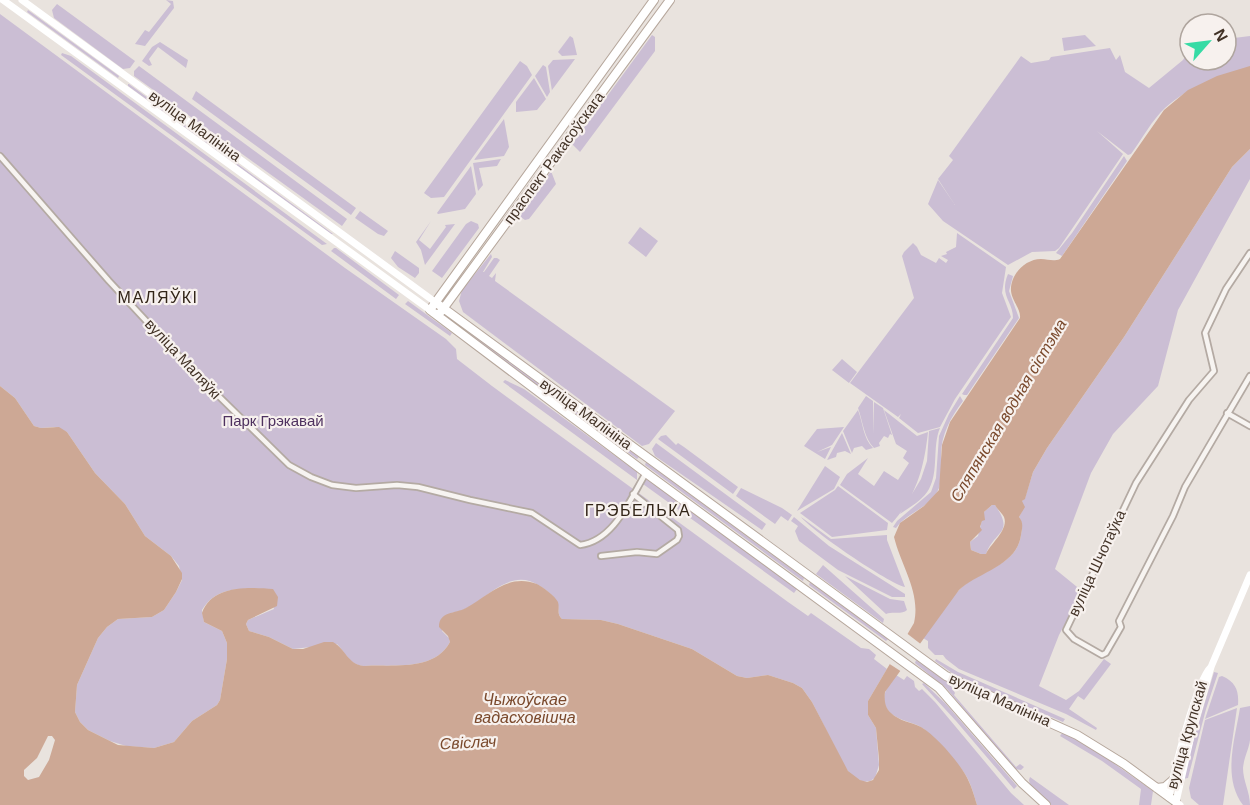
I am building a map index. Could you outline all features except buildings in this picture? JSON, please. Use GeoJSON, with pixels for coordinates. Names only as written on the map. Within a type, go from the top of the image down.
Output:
{"type":"FeatureCollection","features":[{"type":"Feature","properties":{"kind":"main road","name":"вуліца Малініна"},"geometry":{"type":"LineString","coordinates":[[3,0],[430,310],[646,473],[939,688],[1022,783],[1046,805]]}},
{"type":"Feature","properties":{"kind":"main road","name":"вуліца Малініна"},"geometry":{"type":"LineString","coordinates":[[22,0],[644,457],[948,677],[1077,735],[1124,764],[1174,803]]}},
{"type":"Feature","properties":{"kind":"main road","name":"праспект Ракасоўскага"},"geometry":{"type":"LineString","coordinates":[[430,310],[654,0]]}},
{"type":"Feature","properties":{"kind":"main road","name":"праспект Ракасоўскага"},"geometry":{"type":"LineString","coordinates":[[438,316],[670,0]]}},
{"type":"Feature","properties":{"kind":"main road"},"geometry":{"type":"LineString","coordinates":[[638,466],[644,457]]}},
{"type":"Feature","properties":{"kind":"main road","name":"вуліца Крупскай"},"geometry":{"type":"LineString","coordinates":[[1174,803],[1211,667],[1250,575]]}},
{"type":"Feature","properties":{"kind":"main road","name":"вуліца Крупскай"},"geometry":{"type":"LineString","coordinates":[[1174,803],[1173,780],[1206,672],[1211,667]]}},
{"type":"Feature","properties":{"kind":"main road"},"geometry":{"type":"LineString","coordinates":[[1157,788],[1165,787],[1173,780]]}},
{"type":"Feature","properties":{"kind":"street","name":"вуліца Маляўкі"},"geometry":{"type":"LineString","coordinates":[[0,156],[109,281],[198,376],[282,459],[298,471],[332,485],[343,487],[397,485],[418,487],[514,508],[532,513],[580,545],[594,541],[611,528],[646,473]]}},
{"type":"Feature","properties":{"kind":"street","name":"вуліца Шчотаўка"},"geometry":{"type":"LineString","coordinates":[[1227,412],[1185,487],[1173,516],[1119,621],[1121,627],[1106,653],[1101,655],[1074,639],[1066,630],[1136,483],[1189,400],[1214,371],[1205,333],[1226,289],[1250,253]]}},
{"type":"Feature","properties":{"kind":"street"},"geometry":{"type":"LineString","coordinates":[[1250,376],[1227,412],[1250,426]]}},
{"type":"Feature","properties":{"kind":"street"},"geometry":{"type":"LineString","coordinates":[[601,556],[637,552],[657,554],[677,540],[678,530],[633,494]]}},
{"type":"Feature","properties":{"kind":"green space"},"geometry":{"type":"Polygon","coordinates":[[[166,0],[173,1],[174,8],[145,46],[135,44],[145,30],[149,32],[171,4],[166,0]]]}},
{"type":"Feature","properties":{"kind":"green space"},"geometry":{"type":"Polygon","coordinates":[[[57,4],[135,61],[130,68],[123,69],[54,18],[52,10],[57,4]]]}},
{"type":"Feature","properties":{"kind":"green space"},"geometry":{"type":"Polygon","coordinates":[[[28,10],[119,76],[118,78],[27,12],[28,10]]]}},
{"type":"Feature","properties":{"kind":"green space","name":"Парк Грэкавай"},"geometry":{"type":"Polygon","coordinates":[[[0,14],[345,268],[446,339],[456,349],[457,359],[492,386],[788,602],[808,616],[811,613],[861,648],[869,649],[876,655],[874,659],[887,669],[868,701],[868,715],[876,728],[879,765],[875,778],[863,782],[850,774],[812,702],[802,688],[768,675],[747,678],[737,676],[692,649],[618,624],[601,620],[562,619],[559,615],[558,604],[550,593],[527,580],[516,580],[504,584],[473,605],[451,613],[442,631],[450,642],[443,652],[423,662],[399,665],[359,665],[351,661],[337,644],[293,649],[269,637],[249,631],[246,624],[248,620],[274,609],[268,589],[240,589],[223,592],[208,602],[202,610],[204,622],[222,631],[227,643],[227,659],[220,700],[217,705],[192,721],[174,742],[154,748],[126,746],[88,730],[80,722],[75,712],[77,685],[98,638],[118,619],[152,617],[164,610],[182,580],[179,566],[171,556],[145,536],[125,504],[95,473],[67,432],[54,427],[34,426],[15,398],[0,386],[0,14]]]}},
{"type":"Feature","properties":{"kind":"green space"},"geometry":{"type":"Polygon","coordinates":[[[652,35],[655,37],[655,51],[580,152],[572,144],[652,35]]]}},
{"type":"Feature","properties":{"kind":"green space"},"geometry":{"type":"Polygon","coordinates":[[[1085,35],[1096,46],[1064,51],[1062,38],[1085,35]]]}},
{"type":"Feature","properties":{"kind":"green space"},"geometry":{"type":"Polygon","coordinates":[[[570,36],[573,38],[577,55],[562,56],[558,52],[570,36]]]}},
{"type":"Feature","properties":{"kind":"green space"},"geometry":{"type":"Polygon","coordinates":[[[1250,36],[1250,67],[1238,71],[1238,38],[1250,36]]]}},
{"type":"Feature","properties":{"kind":"green space"},"geometry":{"type":"Polygon","coordinates":[[[160,42],[188,60],[186,68],[158,47],[149,59],[152,65],[149,66],[142,61],[152,47],[160,42]]]}},
{"type":"Feature","properties":{"kind":"green space"},"geometry":{"type":"Polygon","coordinates":[[[1110,48],[1116,60],[1120,55],[1125,72],[1149,88],[1178,64],[1178,72],[1234,72],[1205,83],[1175,100],[1156,118],[1131,154],[1128,155],[1097,131],[1123,154],[1055,251],[1032,252],[1008,265],[943,221],[928,204],[938,180],[955,205],[938,179],[953,160],[949,156],[1021,56],[1031,63],[1049,60],[1051,57],[1110,48]]]}},
{"type":"Feature","properties":{"kind":"green space"},"geometry":{"type":"Polygon","coordinates":[[[62,53],[71,56],[327,244],[322,245],[61,55],[62,53]]]}},
{"type":"Feature","properties":{"kind":"green space"},"geometry":{"type":"Polygon","coordinates":[[[575,59],[552,91],[548,66],[553,60],[575,59]]]}},
{"type":"Feature","properties":{"kind":"green space"},"geometry":{"type":"Polygon","coordinates":[[[520,61],[527,66],[532,75],[444,197],[431,198],[424,193],[520,61]]]}},
{"type":"Feature","properties":{"kind":"green space"},"geometry":{"type":"Polygon","coordinates":[[[543,65],[546,67],[550,92],[547,97],[535,76],[543,65]]]}},
{"type":"Feature","properties":{"kind":"green space"},"geometry":{"type":"Polygon","coordinates":[[[139,66],[347,219],[342,226],[134,76],[134,71],[139,66]]]}},
{"type":"Feature","properties":{"kind":"green space"},"geometry":{"type":"Polygon","coordinates":[[[534,78],[546,99],[537,110],[516,112],[516,102],[534,78]]]}},
{"type":"Feature","properties":{"kind":"green space"},"geometry":{"type":"Polygon","coordinates":[[[129,84],[333,234],[128,86],[129,84]]]}},
{"type":"Feature","properties":{"kind":"green space"},"geometry":{"type":"Polygon","coordinates":[[[196,91],[356,208],[351,215],[192,99],[196,91]]]}},
{"type":"Feature","properties":{"kind":"green space"},"geometry":{"type":"Polygon","coordinates":[[[504,119],[509,147],[504,156],[474,160],[504,119]]]}},
{"type":"Feature","properties":{"kind":"green space"},"geometry":{"type":"Polygon","coordinates":[[[1250,149],[1250,179],[1178,310],[1158,386],[1113,434],[1091,473],[1055,569],[1082,591],[1059,635],[1039,686],[1066,700],[1079,691],[1104,659],[1111,664],[1084,700],[1078,696],[1069,709],[1097,728],[1096,730],[1066,714],[959,669],[943,655],[935,655],[928,648],[928,641],[923,638],[960,589],[1005,561],[1012,554],[1021,535],[1022,526],[1019,517],[1022,511],[1022,501],[1033,472],[1047,448],[1124,337],[1232,167],[1250,149]]]}},
{"type":"Feature","properties":{"kind":"green space"},"geometry":{"type":"Polygon","coordinates":[[[1124,156],[1127,161],[1062,256],[1056,253],[1072,233],[1124,156]]]}},
{"type":"Feature","properties":{"kind":"green space"},"geometry":{"type":"Polygon","coordinates":[[[501,159],[497,166],[479,168],[483,185],[478,191],[473,163],[501,159]]]}},
{"type":"Feature","properties":{"kind":"green space"},"geometry":{"type":"Polygon","coordinates":[[[471,166],[476,194],[465,209],[438,214],[437,213],[471,166]]]}},
{"type":"Feature","properties":{"kind":"green space"},"geometry":{"type":"Polygon","coordinates":[[[551,171],[556,184],[529,219],[525,220],[519,216],[551,171]]]}},
{"type":"Feature","properties":{"kind":"green space"},"geometry":{"type":"Polygon","coordinates":[[[360,211],[388,231],[384,236],[355,218],[360,211]]]}},
{"type":"Feature","properties":{"kind":"green space"},"geometry":{"type":"Polygon","coordinates":[[[431,221],[419,240],[430,249],[446,227],[445,225],[455,224],[425,265],[416,242],[431,221]]]}},
{"type":"Feature","properties":{"kind":"green space"},"geometry":{"type":"Polygon","coordinates":[[[471,221],[478,224],[479,228],[442,278],[432,271],[466,224],[471,221]]]}},
{"type":"Feature","properties":{"kind":"green space"},"geometry":{"type":"Polygon","coordinates":[[[640,227],[658,241],[646,257],[628,243],[640,227]]]}},
{"type":"Feature","properties":{"kind":"green space"},"geometry":{"type":"Polygon","coordinates":[[[957,233],[1006,267],[1002,293],[1011,317],[955,399],[940,427],[918,433],[899,418],[901,414],[898,417],[850,383],[914,298],[902,256],[904,252],[913,243],[921,255],[936,263],[939,258],[946,263],[948,260],[941,256],[956,247],[957,233]]]}},
{"type":"Feature","properties":{"kind":"green space"},"geometry":{"type":"Polygon","coordinates":[[[334,248],[399,295],[396,299],[331,251],[334,248]]]}},
{"type":"Feature","properties":{"kind":"green space"},"geometry":{"type":"Polygon","coordinates":[[[395,251],[419,268],[419,273],[415,278],[398,267],[391,258],[395,251]]]}},
{"type":"Feature","properties":{"kind":"green space"},"geometry":{"type":"Polygon","coordinates":[[[491,254],[492,257],[483,272],[494,258],[500,260],[489,276],[492,278],[496,273],[495,281],[675,411],[649,444],[642,446],[463,312],[459,301],[462,290],[491,254]]]}},
{"type":"Feature","properties":{"kind":"green space"},"geometry":{"type":"Polygon","coordinates":[[[1008,274],[1013,276],[1009,291],[1019,318],[967,395],[964,395],[962,394],[1013,318],[1005,288],[1008,274]]]}},
{"type":"Feature","properties":{"kind":"green space"},"geometry":{"type":"Polygon","coordinates":[[[408,301],[452,333],[450,336],[405,304],[408,301]]]}},
{"type":"Feature","properties":{"kind":"green space"},"geometry":{"type":"Polygon","coordinates":[[[466,330],[639,457],[637,459],[464,333],[466,330]]]}},
{"type":"Feature","properties":{"kind":"green space"},"geometry":{"type":"Polygon","coordinates":[[[842,359],[857,372],[849,383],[832,370],[842,359]]]}},
{"type":"Feature","properties":{"kind":"green space"},"geometry":{"type":"Polygon","coordinates":[[[505,380],[524,389],[637,472],[637,480],[503,382],[505,380]]]}},
{"type":"Feature","properties":{"kind":"green space"},"geometry":{"type":"Polygon","coordinates":[[[866,396],[873,401],[874,434],[874,402],[883,408],[892,435],[890,434],[888,438],[884,436],[879,443],[880,446],[874,448],[866,435],[858,408],[866,396]]]}},
{"type":"Feature","properties":{"kind":"green space"},"geometry":{"type":"Polygon","coordinates":[[[960,396],[963,401],[951,420],[943,440],[939,488],[925,505],[896,528],[893,527],[931,492],[936,478],[939,436],[960,396]]]}},
{"type":"Feature","properties":{"kind":"green space"},"geometry":{"type":"Polygon","coordinates":[[[858,410],[865,435],[873,448],[866,450],[862,446],[854,448],[852,453],[843,431],[858,410]]]}},
{"type":"Feature","properties":{"kind":"green space"},"geometry":{"type":"Polygon","coordinates":[[[884,410],[917,436],[928,432],[918,480],[908,502],[892,523],[840,485],[847,474],[868,458],[858,474],[874,486],[884,471],[898,480],[909,463],[903,458],[907,451],[896,444],[884,410]]]}},
{"type":"Feature","properties":{"kind":"green space"},"geometry":{"type":"Polygon","coordinates":[[[844,427],[832,445],[817,452],[831,447],[825,459],[804,446],[817,429],[844,427]]]}},
{"type":"Feature","properties":{"kind":"green space"},"geometry":{"type":"Polygon","coordinates":[[[940,428],[936,443],[934,475],[929,489],[920,500],[900,514],[921,479],[927,461],[929,431],[940,428]]]}},
{"type":"Feature","properties":{"kind":"green space"},"geometry":{"type":"Polygon","coordinates":[[[842,433],[851,454],[845,451],[837,453],[836,457],[827,460],[842,433]]]}},
{"type":"Feature","properties":{"kind":"green space"},"geometry":{"type":"Polygon","coordinates":[[[666,435],[676,445],[678,443],[684,447],[738,487],[733,494],[658,439],[666,435]]]}},
{"type":"Feature","properties":{"kind":"green space"},"geometry":{"type":"Polygon","coordinates":[[[656,443],[766,524],[762,530],[655,456],[652,449],[656,443]]]}},
{"type":"Feature","properties":{"kind":"green space"},"geometry":{"type":"Polygon","coordinates":[[[646,462],[804,578],[803,581],[645,465],[646,462]]]}},
{"type":"Feature","properties":{"kind":"green space"},"geometry":{"type":"Polygon","coordinates":[[[825,466],[840,477],[834,489],[797,511],[825,466]]]}},
{"type":"Feature","properties":{"kind":"green space"},"geometry":{"type":"Polygon","coordinates":[[[646,480],[797,589],[794,593],[643,484],[646,480]]]}},
{"type":"Feature","properties":{"kind":"green space"},"geometry":{"type":"Polygon","coordinates":[[[838,486],[888,523],[887,530],[832,537],[800,513],[838,486]]]}},
{"type":"Feature","properties":{"kind":"green space"},"geometry":{"type":"Polygon","coordinates":[[[741,488],[792,515],[788,521],[781,516],[775,524],[736,496],[741,488]]]}},
{"type":"Feature","properties":{"kind":"green space"},"geometry":{"type":"Polygon","coordinates":[[[995,505],[1001,514],[1003,527],[986,554],[981,554],[971,550],[970,542],[978,536],[984,512],[995,505]]]}},
{"type":"Feature","properties":{"kind":"green space"},"geometry":{"type":"Polygon","coordinates":[[[794,517],[829,546],[905,594],[905,597],[892,597],[838,570],[799,541],[795,531],[798,526],[791,521],[794,517]]]}},
{"type":"Feature","properties":{"kind":"green space"},"geometry":{"type":"Polygon","coordinates":[[[801,517],[831,539],[887,535],[905,587],[851,556],[801,517]]]}},
{"type":"Feature","properties":{"kind":"green space"},"geometry":{"type":"Polygon","coordinates":[[[823,565],[884,619],[883,623],[816,574],[823,565]]]}},
{"type":"Feature","properties":{"kind":"green space"},"geometry":{"type":"Polygon","coordinates":[[[845,576],[890,599],[904,601],[907,610],[886,614],[845,576]]]}},
{"type":"Feature","properties":{"kind":"green space"},"geometry":{"type":"Polygon","coordinates":[[[810,582],[888,639],[886,641],[809,585],[810,582]]]}},
{"type":"Feature","properties":{"kind":"green space"},"geometry":{"type":"Polygon","coordinates":[[[936,659],[958,672],[1065,719],[1063,722],[959,678],[935,661],[936,659]]]}},
{"type":"Feature","properties":{"kind":"green space"},"geometry":{"type":"Polygon","coordinates":[[[916,660],[949,683],[954,695],[1016,767],[1020,764],[1024,767],[1021,770],[1014,769],[947,689],[915,663],[916,660]]]}},
{"type":"Feature","properties":{"kind":"green space"},"geometry":{"type":"Polygon","coordinates":[[[1214,672],[1218,673],[1188,778],[1182,779],[1214,672]]]}},
{"type":"Feature","properties":{"kind":"green space"},"geometry":{"type":"Polygon","coordinates":[[[896,675],[904,680],[907,676],[914,681],[919,691],[922,689],[935,702],[1011,793],[1024,805],[977,805],[962,769],[946,751],[924,729],[897,717],[888,710],[884,697],[896,675]]]}},
{"type":"Feature","properties":{"kind":"green space"},"geometry":{"type":"Polygon","coordinates":[[[1222,676],[1231,681],[1236,688],[1238,705],[1205,719],[1219,677],[1222,676]]]}},
{"type":"Feature","properties":{"kind":"green space"},"geometry":{"type":"Polygon","coordinates":[[[924,683],[946,704],[1017,786],[1014,789],[922,684],[924,683]]]}},
{"type":"Feature","properties":{"kind":"green space"},"geometry":{"type":"Polygon","coordinates":[[[1250,706],[1250,740],[1243,768],[1250,805],[1243,805],[1233,782],[1232,758],[1240,708],[1250,706]]]}},
{"type":"Feature","properties":{"kind":"green space"},"geometry":{"type":"Polygon","coordinates":[[[1237,708],[1223,805],[1199,805],[1191,798],[1189,788],[1205,720],[1237,708]]]}},
{"type":"Feature","properties":{"kind":"green space"},"geometry":{"type":"Polygon","coordinates":[[[1063,732],[1102,755],[1153,791],[1151,805],[1139,805],[1141,789],[1102,761],[1060,736],[1063,732]]]}},
{"type":"Feature","properties":{"kind":"green space"},"geometry":{"type":"Polygon","coordinates":[[[1030,777],[1069,805],[1051,805],[1030,785],[1030,777]]]}},
{"type":"Feature","properties":{"kind":"water","name":"Чыжоўскае вадасховішча"},"geometry":{"type":"Polygon","coordinates":[[[1250,66],[1250,149],[1232,167],[1124,337],[1047,448],[1033,472],[1025,499],[1022,501],[1025,507],[1019,517],[1022,523],[1018,546],[1005,561],[959,590],[885,692],[885,704],[891,713],[927,731],[951,755],[967,778],[977,805],[0,805],[0,386],[15,398],[34,426],[59,427],[67,432],[95,473],[125,504],[145,536],[171,556],[182,573],[182,579],[176,592],[164,610],[152,617],[118,619],[107,627],[98,638],[77,685],[75,712],[80,722],[88,730],[118,745],[154,748],[174,742],[192,721],[217,705],[220,700],[227,659],[227,643],[222,631],[204,622],[202,613],[214,597],[222,593],[242,588],[273,589],[278,597],[277,606],[248,620],[246,624],[249,631],[269,637],[293,649],[333,642],[358,665],[399,665],[423,662],[443,652],[450,642],[448,636],[439,627],[445,616],[466,608],[508,583],[527,581],[540,585],[554,597],[558,602],[562,619],[601,620],[618,624],[692,649],[737,676],[747,678],[768,675],[802,688],[812,702],[848,771],[860,780],[867,782],[873,780],[879,770],[879,759],[876,728],[868,715],[868,701],[914,623],[913,590],[894,537],[900,523],[924,506],[939,490],[942,445],[950,422],[1020,318],[1011,291],[1016,274],[1029,262],[1041,259],[1060,259],[1164,110],[1188,90],[1217,76],[1238,72],[1238,70],[1250,66]],[[995,505],[984,512],[985,520],[982,521],[980,527],[982,530],[970,542],[971,550],[986,554],[1004,527],[1004,517],[995,505]],[[48,736],[37,758],[24,770],[24,776],[28,780],[39,777],[49,760],[55,740],[52,736],[48,736]]]}},
{"type":"Feature","properties":{"kind":"pier"},"geometry":{"type":"Polygon","coordinates":[[[905,632],[922,645],[902,672],[888,663],[905,632]]]}},
{"type":"Feature","properties":{"kind":"district","name":"МАЛЯЎКІ"},"geometry":{"type":"Point","coordinates":[158,297]}},
{"type":"Feature","properties":{"kind":"district","name":"ГРЭБЕЛЬКА"},"geometry":{"type":"Point","coordinates":[638,510]}},
{"type":"Feature","properties":{"kind":"water label","name":"Сляпянская водная сістэма"},"geometry":{"type":"Point","coordinates":[1008,410]}},
{"type":"Feature","properties":{"kind":"water label","name":"Свіслач"},"geometry":{"type":"Point","coordinates":[468,742]}}]}
